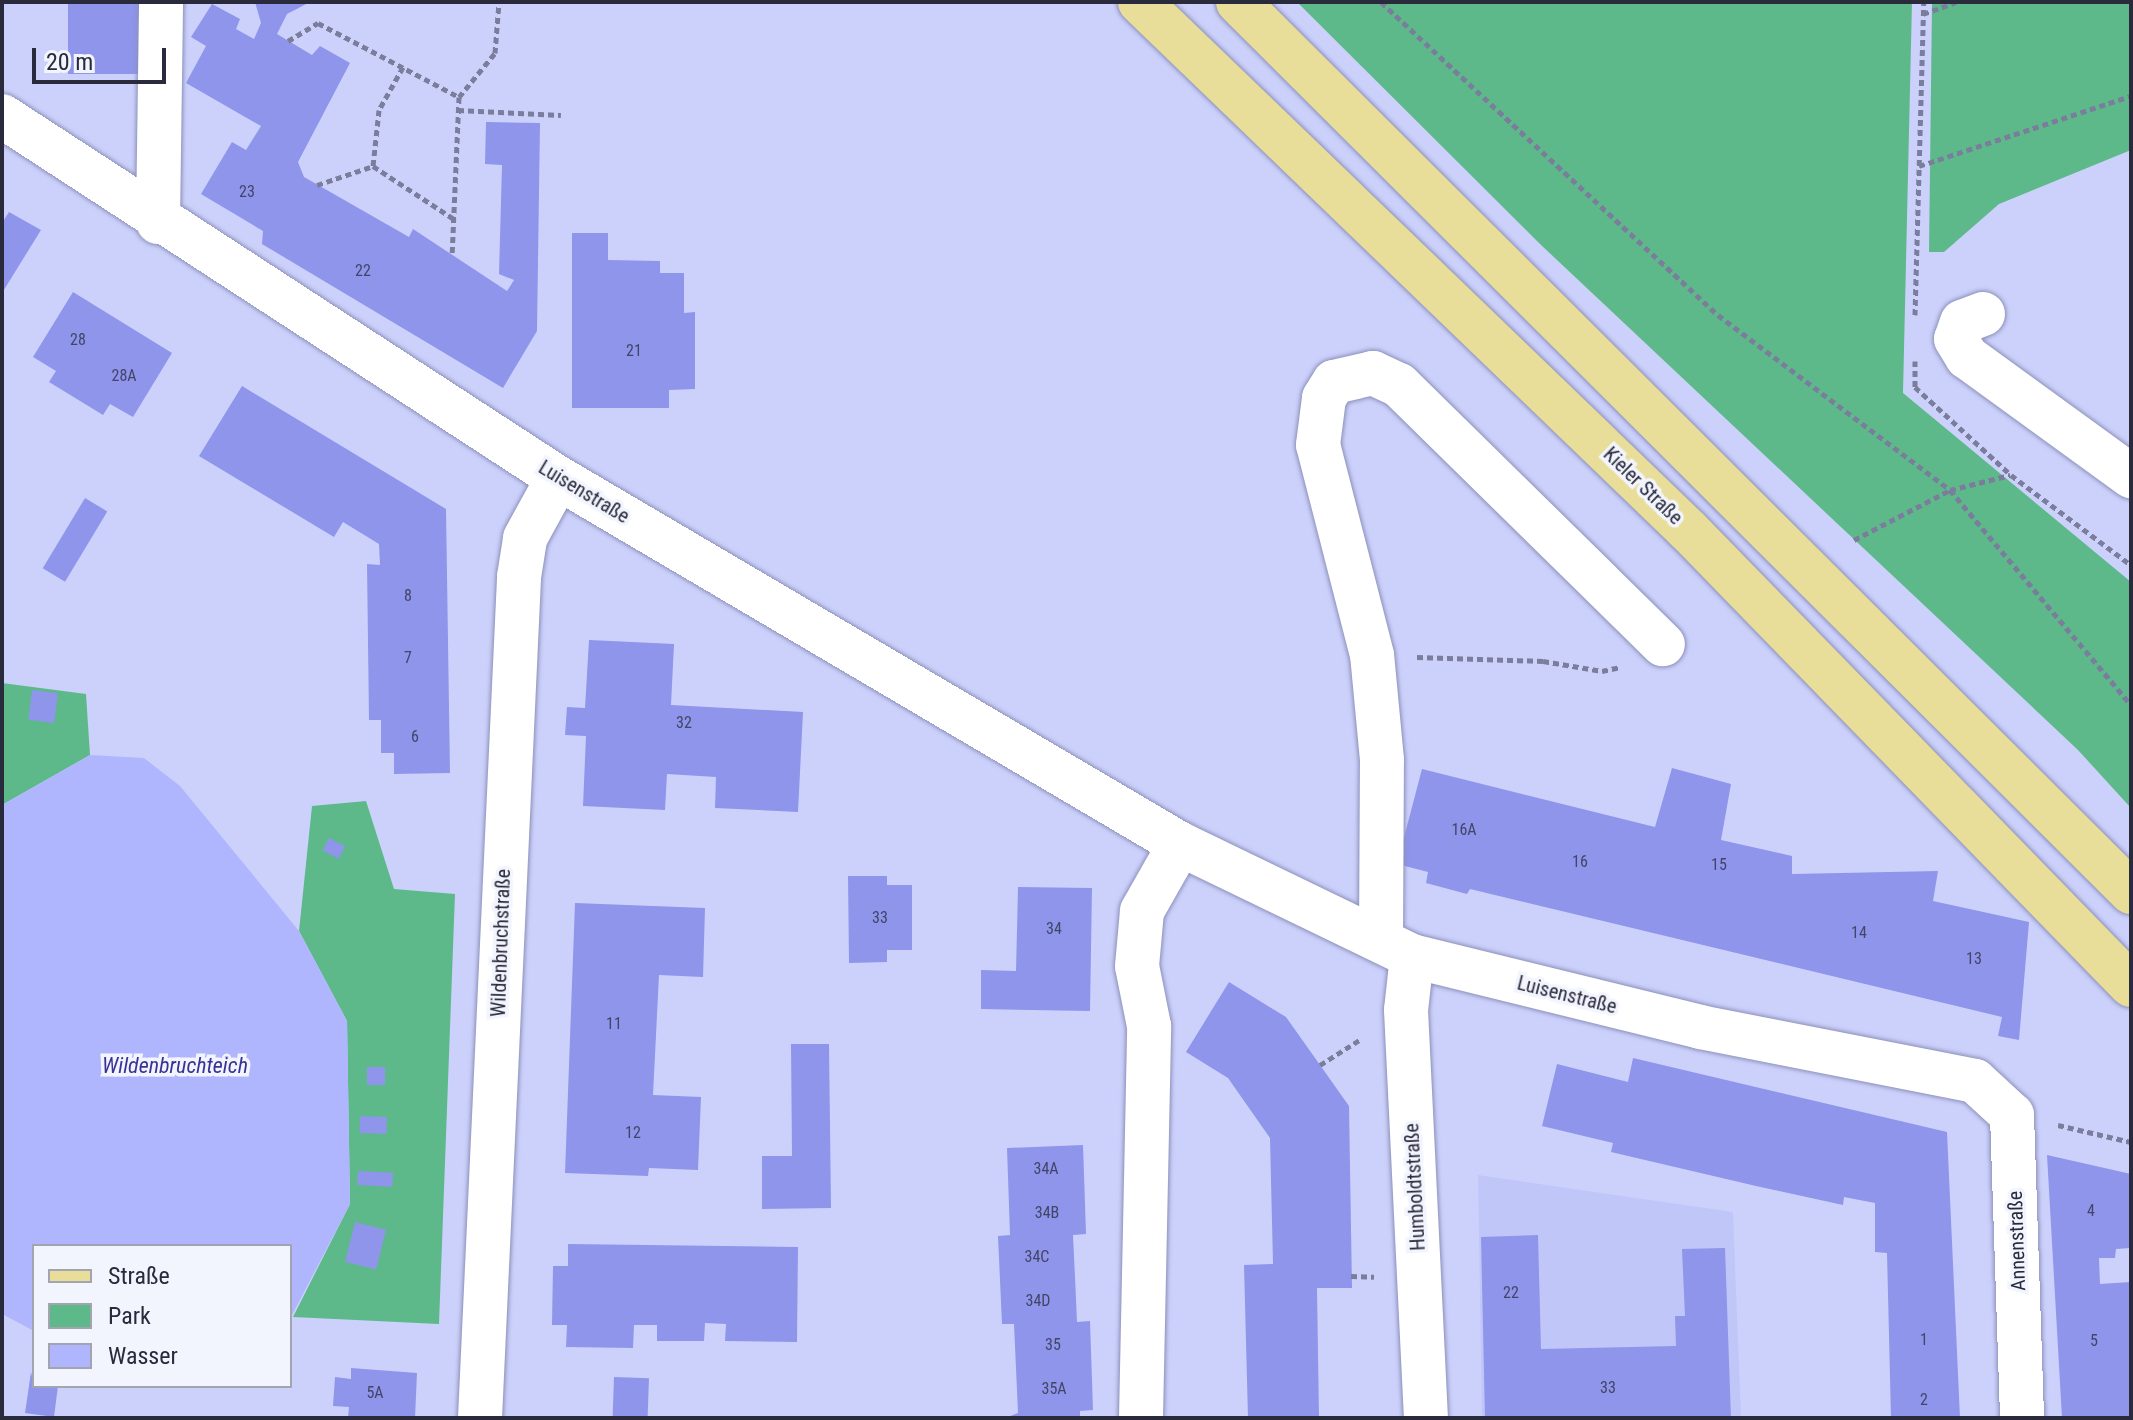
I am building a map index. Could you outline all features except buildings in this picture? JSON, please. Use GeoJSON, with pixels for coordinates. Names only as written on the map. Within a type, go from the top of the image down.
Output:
{"type":"FeatureCollection","features":[{"type":"Feature","properties":{"kind":"main road","name":"Kieler Straße"},"geometry":{"type":"LineString","coordinates":[[1140,2],[1688,530],[2131,985]]}},
{"type":"Feature","properties":{"kind":"main road"},"geometry":{"type":"LineString","coordinates":[[1238,2],[2131,892]]}},
{"type":"Feature","properties":{"kind":"street"},"geometry":{"type":"LineString","coordinates":[[158,222],[161,2]]}},
{"type":"Feature","properties":{"kind":"street","name":"Luisenstraße"},"geometry":{"type":"LineString","coordinates":[[2,116],[158,222],[558,478],[1180,844],[1396,948],[1700,1027],[1975,1081],[2012,1115]]}},
{"type":"Feature","properties":{"kind":"street"},"geometry":{"type":"LineString","coordinates":[[1983,314],[1962,322],[1956,339],[1967,357],[2131,476]]}},
{"type":"Feature","properties":{"kind":"street","name":"Humboldtstraße"},"geometry":{"type":"LineString","coordinates":[[1426,1418],[1406,1010],[1396,948],[1372,655],[1318,445],[1324,398],[1334,382],[1373,373],[1399,385],[1663,644]]}},
{"type":"Feature","properties":{"kind":"street","name":"Wildenbruchstraße"},"geometry":{"type":"LineString","coordinates":[[480,1418],[519,577],[525,538],[558,478]]}},
{"type":"Feature","properties":{"kind":"street"},"geometry":{"type":"LineString","coordinates":[[1141,1418],[1149,1026],[1137,966],[1142,911],[1180,844]]}},
{"type":"Feature","properties":{"kind":"street","name":"Annenstraße"},"geometry":{"type":"LineString","coordinates":[[2012,1115],[2022,1418]]}},
{"type":"Feature","properties":{"kind":"path"},"geometry":{"type":"LineString","coordinates":[[452,255],[459,97],[495,53],[499,2]]}},
{"type":"Feature","properties":{"kind":"path"},"geometry":{"type":"LineString","coordinates":[[1381,2],[1718,315],[1950,490],[2131,705]]}},
{"type":"Feature","properties":{"kind":"path"},"geometry":{"type":"LineString","coordinates":[[1916,291],[1924,2]]}},
{"type":"Feature","properties":{"kind":"path"},"geometry":{"type":"LineString","coordinates":[[1923,14],[1956,2]]}},
{"type":"Feature","properties":{"kind":"path"},"geometry":{"type":"LineString","coordinates":[[288,41],[318,23],[459,97]]}},
{"type":"Feature","properties":{"kind":"path"},"geometry":{"type":"LineString","coordinates":[[373,166],[379,110],[403,67]]}},
{"type":"Feature","properties":{"kind":"path"},"geometry":{"type":"LineString","coordinates":[[1919,166],[2131,96]]}},
{"type":"Feature","properties":{"kind":"path"},"geometry":{"type":"LineString","coordinates":[[458,110],[561,115]]}},
{"type":"Feature","properties":{"kind":"path"},"geometry":{"type":"LineString","coordinates":[[317,185],[373,166]]}},
{"type":"Feature","properties":{"kind":"path"},"geometry":{"type":"LineString","coordinates":[[373,166],[454,219]]}},
{"type":"Feature","properties":{"kind":"path"},"geometry":{"type":"LineString","coordinates":[[1854,540],[1950,490],[2011,475],[2131,565]]}},
{"type":"Feature","properties":{"kind":"path"},"geometry":{"type":"LineString","coordinates":[[1372,655],[1543,661],[1602,671]]}},
{"type":"Feature","properties":{"kind":"path"},"geometry":{"type":"LineString","coordinates":[[2012,1115],[2131,1142]]}},
{"type":"Feature","properties":{"kind":"shaded area"},"geometry":{"type":"Polygon","coordinates":[[[1478,1175],[1733,1212],[1741,1418],[1482,1418],[1478,1175]]]}},
{"type":"Feature","properties":{"kind":"green space"},"geometry":{"type":"Polygon","coordinates":[[[1297,2],[1912,2],[1903,393],[2131,582],[2131,808],[2078,750],[1540,244],[1297,2]]]}},
{"type":"Feature","properties":{"kind":"green space"},"geometry":{"type":"Polygon","coordinates":[[[1932,2],[2131,2],[2131,150],[1999,204],[1944,252],[1929,252],[1932,2]]]}},
{"type":"Feature","properties":{"kind":"green space"},"geometry":{"type":"Polygon","coordinates":[[[2,683],[86,694],[90,755],[2,805],[2,683]]]}},
{"type":"Feature","properties":{"kind":"green space"},"geometry":{"type":"Polygon","coordinates":[[[366,801],[394,889],[455,894],[439,1324],[293,1317],[350,1204],[347,1021],[299,931],[312,806],[366,801]]]}},
{"type":"Feature","properties":{"kind":"water","name":"Wildenbruchteich"},"geometry":{"type":"Polygon","coordinates":[[[90,755],[144,758],[180,786],[299,931],[347,1021],[350,1204],[292,1315],[292,1244],[32,1244],[32,1330],[2,1314],[2,805],[90,755]]]}}]}
